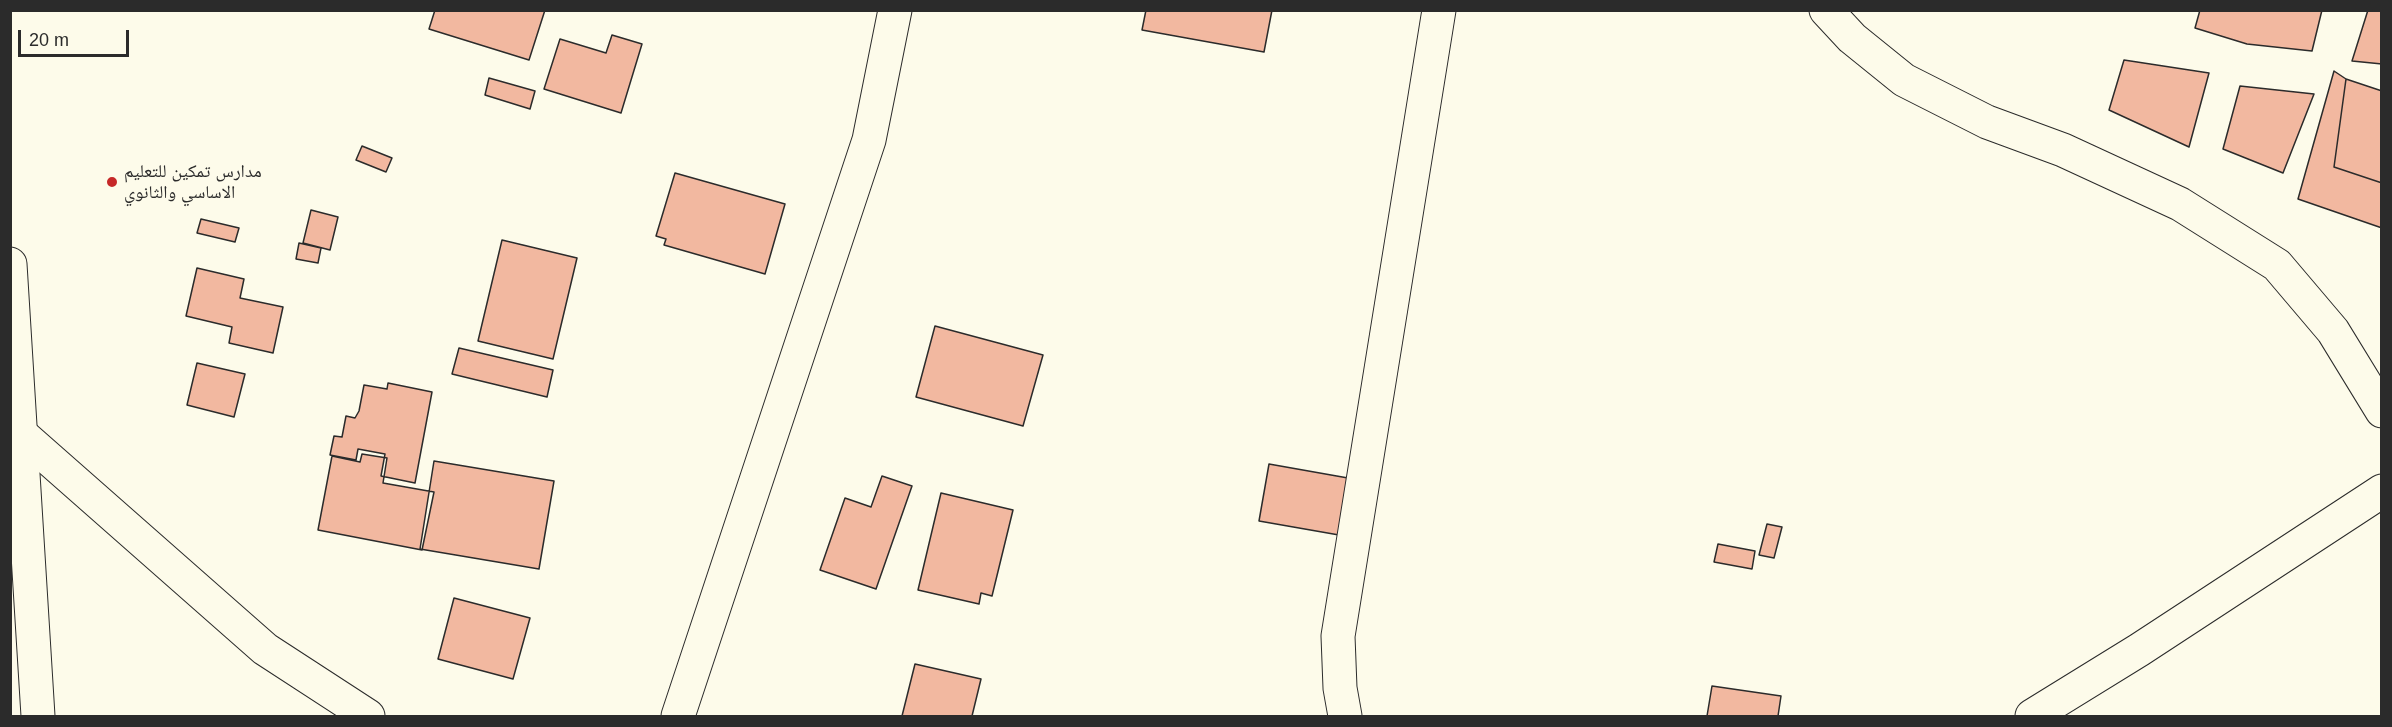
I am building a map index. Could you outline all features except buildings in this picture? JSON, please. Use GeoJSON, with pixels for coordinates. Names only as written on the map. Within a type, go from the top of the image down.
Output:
{"type":"FeatureCollection","features":[{"type":"Feature","properties":{"kind":"street"},"geometry":{"type":"LineString","coordinates":[[678,717],[869,140],[895,10]]}},
{"type":"Feature","properties":{"kind":"street"},"geometry":{"type":"LineString","coordinates":[[1345,717],[1340,688],[1338,636],[1439,10]]}},
{"type":"Feature","properties":{"kind":"street"},"geometry":{"type":"LineString","coordinates":[[1826,10],[1852,38],[1904,80],[1987,122],[2063,150],[2180,204],[2277,265],[2333,331],[2382,411]]}},
{"type":"Feature","properties":{"kind":"street"},"geometry":{"type":"LineString","coordinates":[[10,264],[38,717]]}},
{"type":"Feature","properties":{"kind":"street"},"geometry":{"type":"LineString","coordinates":[[22,435],[265,649],[368,717]]}},
{"type":"Feature","properties":{"kind":"street"},"geometry":{"type":"LineString","coordinates":[[2032,717],[2382,491]]}},
{"type":"Feature","properties":{"kind":"place","name":"مدارس تمكين للتعليم الاساسي والثانوي"},"geometry":{"type":"Point","coordinates":[112,182]}}]}
